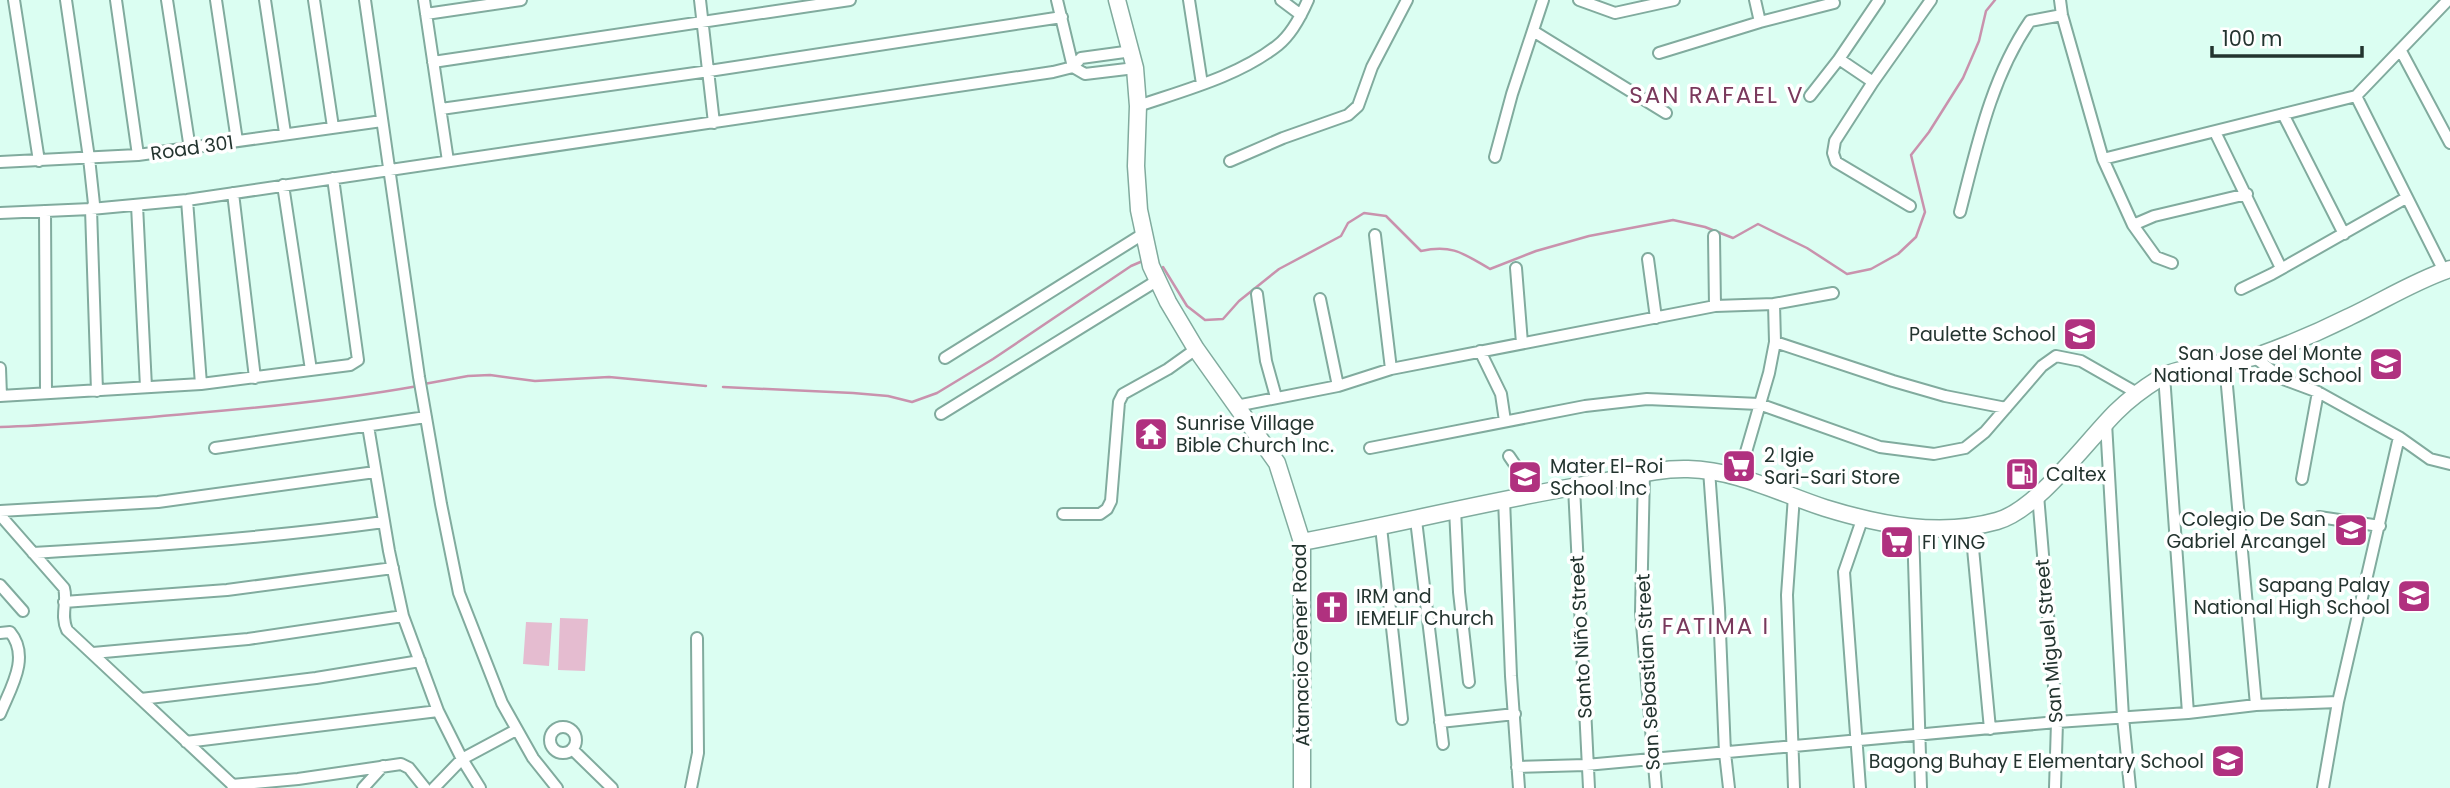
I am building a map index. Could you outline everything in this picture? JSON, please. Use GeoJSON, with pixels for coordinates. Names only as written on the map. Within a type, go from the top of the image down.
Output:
{"type":"FeatureCollection","features":[{"type":"Feature","properties":{"kind":"main road","name":"Atanacio Gener Road"},"geometry":{"type":"LineString","coordinates":[[1117,0],[1135,68],[1138,106],[1136,166],[1145,242],[1155,273],[1168,302],[1196,349],[1277,463],[1302,542],[1302,788]]}},
{"type":"Feature","properties":{"kind":"main road"},"geometry":{"type":"LineString","coordinates":[[1302,542],[1644,472],[1684,469],[1709,470],[1739,476],[1826,508],[1913,528],[1971,527],[2001,520],[2038,495],[2137,393],[2164,375],[2254,357],[2350,317],[2407,286],[2447,270]]}},
{"type":"Feature","properties":{"kind":"street"},"geometry":{"type":"LineString","coordinates":[[14,0],[39,160]]}},
{"type":"Feature","properties":{"kind":"street"},"geometry":{"type":"LineString","coordinates":[[66,0],[94,204],[91,209],[97,391]]}},
{"type":"Feature","properties":{"kind":"street"},"geometry":{"type":"LineString","coordinates":[[116,0],[138,155]]}},
{"type":"Feature","properties":{"kind":"street"},"geometry":{"type":"LineString","coordinates":[[167,0],[190,149]]}},
{"type":"Feature","properties":{"kind":"street"},"geometry":{"type":"LineString","coordinates":[[216,0],[237,141]]}},
{"type":"Feature","properties":{"kind":"street"},"geometry":{"type":"LineString","coordinates":[[265,0],[285,133]]}},
{"type":"Feature","properties":{"kind":"street"},"geometry":{"type":"LineString","coordinates":[[314,0],[333,127]]}},
{"type":"Feature","properties":{"kind":"street"},"geometry":{"type":"LineString","coordinates":[[365,0],[419,377],[440,504],[459,593],[516,730],[533,758],[557,788]]}},
{"type":"Feature","properties":{"kind":"street"},"geometry":{"type":"LineString","coordinates":[[424,0],[448,161]]}},
{"type":"Feature","properties":{"kind":"street"},"geometry":{"type":"LineString","coordinates":[[426,14],[521,0]]}},
{"type":"Feature","properties":{"kind":"street"},"geometry":{"type":"LineString","coordinates":[[700,0],[714,123]]}},
{"type":"Feature","properties":{"kind":"street"},"geometry":{"type":"LineString","coordinates":[[433,62],[850,0]]}},
{"type":"Feature","properties":{"kind":"street"},"geometry":{"type":"LineString","coordinates":[[1057,0],[1073,67],[1086,74],[1135,68]]}},
{"type":"Feature","properties":{"kind":"street"},"geometry":{"type":"LineString","coordinates":[[1189,0],[1202,84]]}},
{"type":"Feature","properties":{"kind":"street"},"geometry":{"type":"LineString","coordinates":[[1281,0],[1301,15]]}},
{"type":"Feature","properties":{"kind":"street"},"geometry":{"type":"LineString","coordinates":[[1138,106],[1202,84],[1251,63],[1280,44],[1294,28],[1308,0]]}},
{"type":"Feature","properties":{"kind":"street"},"geometry":{"type":"LineString","coordinates":[[1230,161],[1348,115],[1358,106],[1372,67],[1408,0]]}},
{"type":"Feature","properties":{"kind":"street"},"geometry":{"type":"LineString","coordinates":[[1495,157],[1512,94],[1543,0]]}},
{"type":"Feature","properties":{"kind":"street"},"geometry":{"type":"LineString","coordinates":[[1579,0],[1615,13],[1674,0]]}},
{"type":"Feature","properties":{"kind":"street"},"geometry":{"type":"LineString","coordinates":[[1755,0],[1760,22]]}},
{"type":"Feature","properties":{"kind":"street"},"geometry":{"type":"LineString","coordinates":[[1810,96],[1879,0]]}},
{"type":"Feature","properties":{"kind":"street"},"geometry":{"type":"LineString","coordinates":[[1910,206],[1836,162],[1833,146],[1872,82],[1931,0]]}},
{"type":"Feature","properties":{"kind":"street"},"geometry":{"type":"LineString","coordinates":[[2060,0],[2104,159],[2133,225],[2156,257],[2172,263]]}},
{"type":"Feature","properties":{"kind":"street"},"geometry":{"type":"LineString","coordinates":[[2104,159],[2357,96],[2448,0]]}},
{"type":"Feature","properties":{"kind":"street"},"geometry":{"type":"LineString","coordinates":[[1659,53],[1834,3]]}},
{"type":"Feature","properties":{"kind":"street"},"geometry":{"type":"LineString","coordinates":[[1959,212],[1978,140],[2012,47],[2030,21],[2062,15]]}},
{"type":"Feature","properties":{"kind":"street"},"geometry":{"type":"LineString","coordinates":[[440,109],[1062,17]]}},
{"type":"Feature","properties":{"kind":"street"},"geometry":{"type":"LineString","coordinates":[[1533,31],[1666,113]]}},
{"type":"Feature","properties":{"kind":"street"},"geometry":{"type":"LineString","coordinates":[[0,213],[91,209],[187,200],[1053,72],[1073,67],[1081,58],[1132,51]]}},
{"type":"Feature","properties":{"kind":"street"},"geometry":{"type":"LineString","coordinates":[[2401,51],[2450,144]]}},
{"type":"Feature","properties":{"kind":"street"},"geometry":{"type":"LineString","coordinates":[[1839,59],[1872,82]]}},
{"type":"Feature","properties":{"kind":"street"},"geometry":{"type":"LineString","coordinates":[[2357,96],[2406,198],[2447,270]]}},
{"type":"Feature","properties":{"kind":"street"},"geometry":{"type":"LineString","coordinates":[[2283,114],[2344,234]]}},
{"type":"Feature","properties":{"kind":"street","name":"Road 301"},"geometry":{"type":"LineString","coordinates":[[0,162],[138,155],[382,121]]}},
{"type":"Feature","properties":{"kind":"street"},"geometry":{"type":"LineString","coordinates":[[2216,132],[2281,268]]}},
{"type":"Feature","properties":{"kind":"street"},"geometry":{"type":"LineString","coordinates":[[0,368],[0,396],[201,383],[350,365],[358,360],[333,178]]}},
{"type":"Feature","properties":{"kind":"street"},"geometry":{"type":"LineString","coordinates":[[283,185],[311,370]]}},
{"type":"Feature","properties":{"kind":"street"},"geometry":{"type":"LineString","coordinates":[[233,192],[255,378]]}},
{"type":"Feature","properties":{"kind":"street"},"geometry":{"type":"LineString","coordinates":[[2133,225],[2154,216],[2247,194]]}},
{"type":"Feature","properties":{"kind":"street"},"geometry":{"type":"LineString","coordinates":[[2241,289],[2406,198]]}},
{"type":"Feature","properties":{"kind":"street"},"geometry":{"type":"LineString","coordinates":[[187,200],[201,383]]}},
{"type":"Feature","properties":{"kind":"street"},"geometry":{"type":"LineString","coordinates":[[137,205],[146,387]]}},
{"type":"Feature","properties":{"kind":"street"},"geometry":{"type":"LineString","coordinates":[[44,211],[46,393]]}},
{"type":"Feature","properties":{"kind":"street"},"geometry":{"type":"LineString","coordinates":[[1375,235],[1391,369]]}},
{"type":"Feature","properties":{"kind":"street"},"geometry":{"type":"LineString","coordinates":[[1714,236],[1715,306]]}},
{"type":"Feature","properties":{"kind":"street"},"geometry":{"type":"LineString","coordinates":[[945,358],[1145,242]]}},
{"type":"Feature","properties":{"kind":"street"},"geometry":{"type":"LineString","coordinates":[[1648,260],[1656,318]]}},
{"type":"Feature","properties":{"kind":"street"},"geometry":{"type":"LineString","coordinates":[[1516,268],[1522,343]]}},
{"type":"Feature","properties":{"kind":"street"},"geometry":{"type":"LineString","coordinates":[[941,414],[1155,273]]}},
{"type":"Feature","properties":{"kind":"street"},"geometry":{"type":"LineString","coordinates":[[1236,406],[1338,386],[1391,369],[1715,306],[1774,304],[1832,293]]}},
{"type":"Feature","properties":{"kind":"street"},"geometry":{"type":"LineString","coordinates":[[1257,294],[1266,360],[1276,397]]}},
{"type":"Feature","properties":{"kind":"street"},"geometry":{"type":"LineString","coordinates":[[1320,299],[1338,386]]}},
{"type":"Feature","properties":{"kind":"street"},"geometry":{"type":"LineString","coordinates":[[1739,476],[1769,373],[1775,342],[1774,304]]}},
{"type":"Feature","properties":{"kind":"street"},"geometry":{"type":"LineString","coordinates":[[1775,342],[1945,396],[2006,408]]}},
{"type":"Feature","properties":{"kind":"street"},"geometry":{"type":"LineString","coordinates":[[1062,514],[1100,514],[1107,509],[1111,501],[1119,402],[1123,394],[1168,369],[1196,349]]}},
{"type":"Feature","properties":{"kind":"street"},"geometry":{"type":"LineString","coordinates":[[1480,351],[1502,394],[1505,421]]}},
{"type":"Feature","properties":{"kind":"street"},"geometry":{"type":"LineString","coordinates":[[1370,448],[1586,406],[1647,399],[1759,404],[1880,447],[1934,454],[1965,448],[1985,432],[2042,366],[2056,356],[2081,361],[2137,393]]}},
{"type":"Feature","properties":{"kind":"street"},"geometry":{"type":"LineString","coordinates":[[2254,357],[2283,379],[2318,392],[2399,437],[2430,459],[2450,464]]}},
{"type":"Feature","properties":{"kind":"street"},"geometry":{"type":"LineString","coordinates":[[2225,364],[2256,705]]}},
{"type":"Feature","properties":{"kind":"street"},"geometry":{"type":"LineString","coordinates":[[2164,375],[2188,713]]}},
{"type":"Feature","properties":{"kind":"street"},"geometry":{"type":"LineString","coordinates":[[2302,479],[2318,392]]}},
{"type":"Feature","properties":{"kind":"street"},"geometry":{"type":"LineString","coordinates":[[215,448],[426,417]]}},
{"type":"Feature","properties":{"kind":"street"},"geometry":{"type":"LineString","coordinates":[[2106,423],[2123,717],[2130,788]]}},
{"type":"Feature","properties":{"kind":"street"},"geometry":{"type":"LineString","coordinates":[[368,426],[374,472],[403,616],[438,711],[480,788]]}},
{"type":"Feature","properties":{"kind":"street"},"geometry":{"type":"LineString","coordinates":[[2323,788],[2338,702],[2399,437]]}},
{"type":"Feature","properties":{"kind":"street"},"geometry":{"type":"LineString","coordinates":[[1509,456],[1535,494]]}},
{"type":"Feature","properties":{"kind":"street"},"geometry":{"type":"LineString","coordinates":[[1709,470],[1729,788]]}},
{"type":"Feature","properties":{"kind":"street"},"geometry":{"type":"LineString","coordinates":[[0,513],[158,502],[374,472]]}},
{"type":"Feature","properties":{"kind":"street","name":"San Sebastian Street"},"geometry":{"type":"LineString","coordinates":[[1644,472],[1641,612],[1656,788]]}},
{"type":"Feature","properties":{"kind":"street","name":"Santo Niño Street"},"geometry":{"type":"LineString","coordinates":[[1574,487],[1589,788]]}},
{"type":"Feature","properties":{"kind":"street","name":"San Miguel Street"},"geometry":{"type":"LineString","coordinates":[[2038,495],[2057,722],[2055,788]]}},
{"type":"Feature","properties":{"kind":"street"},"geometry":{"type":"LineString","coordinates":[[1794,496],[1787,595],[1794,788]]}},
{"type":"Feature","properties":{"kind":"street"},"geometry":{"type":"LineString","coordinates":[[1504,499],[1519,788]]}},
{"type":"Feature","properties":{"kind":"street"},"geometry":{"type":"LineString","coordinates":[[1455,509],[1459,592],[1469,682]]}},
{"type":"Feature","properties":{"kind":"street"},"geometry":{"type":"LineString","coordinates":[[0,513],[64,588],[66,595],[63,621],[67,630],[234,786],[401,765],[410,768],[425,788]]}},
{"type":"Feature","properties":{"kind":"street"},"geometry":{"type":"LineString","coordinates":[[1860,788],[1844,572],[1863,517]]}},
{"type":"Feature","properties":{"kind":"street"},"geometry":{"type":"LineString","coordinates":[[2319,517],[2380,526]]}},
{"type":"Feature","properties":{"kind":"street"},"geometry":{"type":"LineString","coordinates":[[1416,520],[1443,744]]}},
{"type":"Feature","properties":{"kind":"street"},"geometry":{"type":"LineString","coordinates":[[33,553],[196,544],[384,522]]}},
{"type":"Feature","properties":{"kind":"street"},"geometry":{"type":"LineString","coordinates":[[1381,527],[1402,719]]}},
{"type":"Feature","properties":{"kind":"street"},"geometry":{"type":"LineString","coordinates":[[1971,527],[1990,729]]}},
{"type":"Feature","properties":{"kind":"street"},"geometry":{"type":"LineString","coordinates":[[1913,528],[1921,788]]}},
{"type":"Feature","properties":{"kind":"street"},"geometry":{"type":"LineString","coordinates":[[64,603],[227,590],[393,568]]}},
{"type":"Feature","properties":{"kind":"street"},"geometry":{"type":"LineString","coordinates":[[0,586],[23,611]]}},
{"type":"Feature","properties":{"kind":"street"},"geometry":{"type":"LineString","coordinates":[[93,653],[248,639],[403,616]]}},
{"type":"Feature","properties":{"kind":"street"},"geometry":{"type":"LineString","coordinates":[[0,633],[10,632],[16,639],[21,662],[0,714]]}},
{"type":"Feature","properties":{"kind":"street"},"geometry":{"type":"LineString","coordinates":[[691,788],[698,753],[697,638]]}},
{"type":"Feature","properties":{"kind":"street"},"geometry":{"type":"LineString","coordinates":[[141,699],[316,678],[420,661]]}},
{"type":"Feature","properties":{"kind":"street"},"geometry":{"type":"LineString","coordinates":[[1517,767],[1586,765],[1792,748],[2256,705],[2338,702]]}},
{"type":"Feature","properties":{"kind":"street"},"geometry":{"type":"LineString","coordinates":[[186,742],[438,711]]}},
{"type":"Feature","properties":{"kind":"street"},"geometry":{"type":"LineString","coordinates":[[1440,722],[1515,714]]}},
{"type":"Feature","properties":{"kind":"street"},"geometry":{"type":"LineString","coordinates":[[567,727],[576,737],[572,749],[564,753],[552,747],[550,738],[558,728],[567,727]]}},
{"type":"Feature","properties":{"kind":"street"},"geometry":{"type":"LineString","coordinates":[[434,788],[462,759],[516,730]]}},
{"type":"Feature","properties":{"kind":"street"},"geometry":{"type":"LineString","coordinates":[[533,758],[552,747]]}},
{"type":"Feature","properties":{"kind":"street"},"geometry":{"type":"LineString","coordinates":[[572,749],[612,788]]}},
{"type":"Feature","properties":{"kind":"street"},"geometry":{"type":"LineString","coordinates":[[363,788],[383,766]]}},
{"type":"Feature","properties":{"kind":"street"},"geometry":{"type":"LineString","coordinates":[[298,779],[307,788]]}},
{"type":"Feature","properties":{"kind":"shaded area"},"geometry":{"type":"Polygon","coordinates":[[[560,618],[588,619],[585,671],[558,670],[560,618]]]}},
{"type":"Feature","properties":{"kind":"shaded area"},"geometry":{"type":"Polygon","coordinates":[[[526,622],[552,623],[549,666],[523,664],[526,622]]]}},
{"type":"Feature","properties":{"kind":"waterway"},"geometry":{"type":"LineString","coordinates":[[1163,267],[1187,306],[1205,320],[1223,319],[1239,301],[1279,269],[1341,236],[1348,223],[1364,213],[1386,216],[1421,251],[1442,249],[1458,252],[1490,269],[1536,251],[1589,236],[1673,220],[1705,227],[1733,238],[1758,224],[1807,248],[1847,274],[1871,269],[1898,254],[1916,237],[1925,212],[1911,155],[1963,78],[1979,41],[1986,11],[1995,0]]}},
{"type":"Feature","properties":{"kind":"waterway"},"geometry":{"type":"LineString","coordinates":[[723,387],[853,393],[888,396],[912,402],[937,393],[993,359],[1131,266],[1145,260]]}},
{"type":"Feature","properties":{"kind":"waterway"},"geometry":{"type":"LineString","coordinates":[[424,384],[490,375],[535,381],[609,377],[706,386]]}},
{"type":"Feature","properties":{"kind":"waterway"},"geometry":{"type":"LineString","coordinates":[[0,427],[252,408],[418,386]]}},
{"type":"Feature","properties":{"kind":"place","name":"Paulette School"},"geometry":{"type":"Point","coordinates":[2080,334]}},
{"type":"Feature","properties":{"kind":"place","name":"San Jose del Monte National Trade School"},"geometry":{"type":"Point","coordinates":[2386,364]}},
{"type":"Feature","properties":{"kind":"place","name":"Sunrise Village Bible Church Inc."},"geometry":{"type":"Point","coordinates":[1151,434]}},
{"type":"Feature","properties":{"kind":"place","name":"2 Igie Sari-Sari Store"},"geometry":{"type":"Point","coordinates":[1739,466]}},
{"type":"Feature","properties":{"kind":"place","name":"Caltex"},"geometry":{"type":"Point","coordinates":[2022,474]}},
{"type":"Feature","properties":{"kind":"place","name":"Mater El-Roi School Inc"},"geometry":{"type":"Point","coordinates":[1525,477]}},
{"type":"Feature","properties":{"kind":"place","name":"Colegio De San Gabriel Arcangel"},"geometry":{"type":"Point","coordinates":[2351,530]}},
{"type":"Feature","properties":{"kind":"place","name":"FI YING"},"geometry":{"type":"Point","coordinates":[1897,542]}},
{"type":"Feature","properties":{"kind":"place","name":"Sapang Palay National High School"},"geometry":{"type":"Point","coordinates":[2414,596]}},
{"type":"Feature","properties":{"kind":"place","name":"IRM and IEMELIF Church"},"geometry":{"type":"Point","coordinates":[1332,607]}},
{"type":"Feature","properties":{"kind":"place","name":"Bagong Buhay E Elementary School"},"geometry":{"type":"Point","coordinates":[2228,761]}},
{"type":"Feature","properties":{"kind":"district","name":"SAN RAFAEL V"},"geometry":{"type":"Point","coordinates":[1717,95]}},
{"type":"Feature","properties":{"kind":"district","name":"FATIMA I"},"geometry":{"type":"Point","coordinates":[1716,626]}}]}
